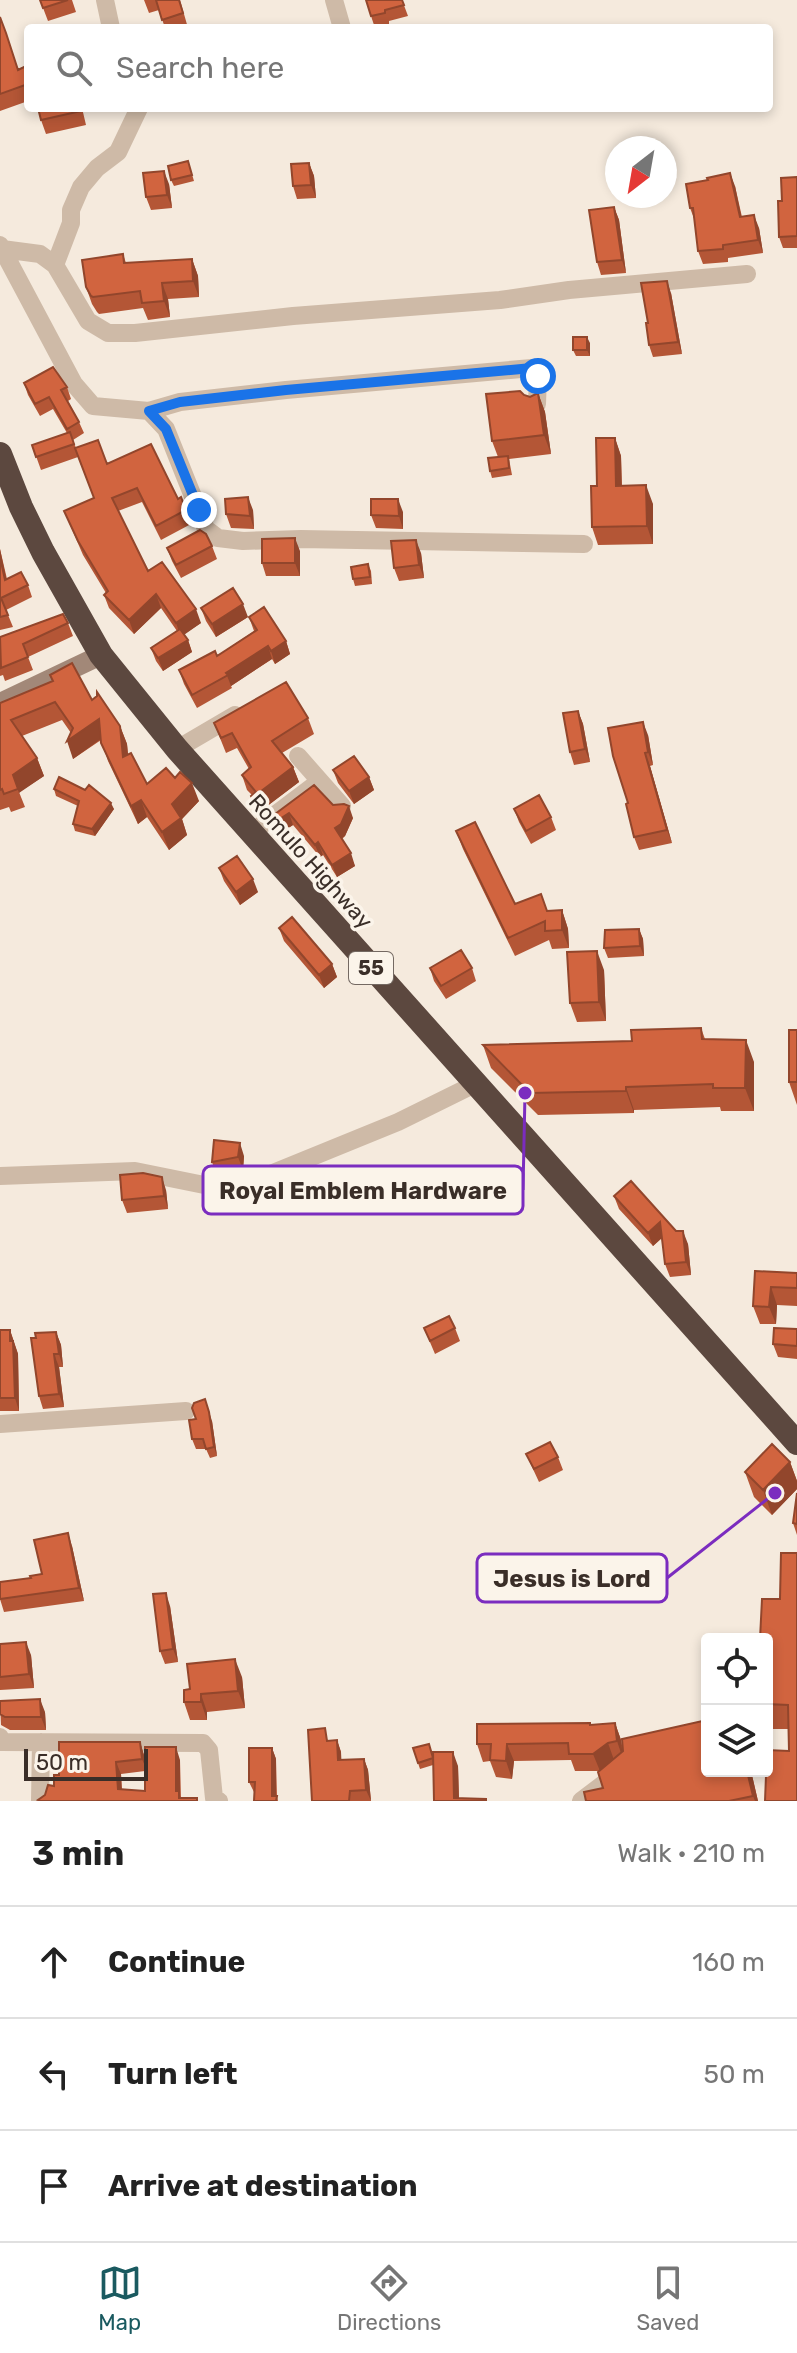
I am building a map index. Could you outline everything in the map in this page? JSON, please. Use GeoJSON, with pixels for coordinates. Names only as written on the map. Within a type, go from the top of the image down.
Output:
{"type":"FeatureCollection","features":[{"type":"Feature","properties":{"kind":"highway","name":"Romulo Highway"},"geometry":{"type":"LineString","coordinates":[[0,454],[43,552],[101,655],[177,749],[251,833],[797,1443]]}},
{"type":"Feature","properties":{"kind":"street"},"geometry":{"type":"LineString","coordinates":[[105,0],[110,24]]}},
{"type":"Feature","properties":{"kind":"street"},"geometry":{"type":"LineString","coordinates":[[334,0],[341,24]]}},
{"type":"Feature","properties":{"kind":"street"},"geometry":{"type":"LineString","coordinates":[[55,265],[81,187],[97,168],[118,152],[137,112]]}},
{"type":"Feature","properties":{"kind":"street"},"geometry":{"type":"LineString","coordinates":[[1,247],[40,254],[55,265],[88,321],[108,333],[500,300],[569,290],[747,274]]}},
{"type":"Feature","properties":{"kind":"street"},"geometry":{"type":"LineString","coordinates":[[1,247],[74,384],[93,406],[149,411],[180,402],[286,390],[532,368],[538,376],[537,404]]}},
{"type":"Feature","properties":{"kind":"street"},"geometry":{"type":"LineString","coordinates":[[149,411],[166,429],[199,533],[243,541],[301,539],[584,544]]}},
{"type":"Feature","properties":{"kind":"street"},"geometry":{"type":"LineString","coordinates":[[0,703],[101,655]]}},
{"type":"Feature","properties":{"kind":"street"},"geometry":{"type":"LineString","coordinates":[[177,749],[245,710]]}},
{"type":"Feature","properties":{"kind":"street"},"geometry":{"type":"LineString","coordinates":[[298,756],[342,806]]}},
{"type":"Feature","properties":{"kind":"street"},"geometry":{"type":"LineString","coordinates":[[251,833],[320,781]]}},
{"type":"Feature","properties":{"kind":"street"},"geometry":{"type":"LineString","coordinates":[[0,1176],[135,1171],[219,1188],[263,1177],[398,1122],[475,1084]]}},
{"type":"Feature","properties":{"kind":"street"},"geometry":{"type":"LineString","coordinates":[[0,1424],[186,1411]]}},
{"type":"Feature","properties":{"kind":"street"},"geometry":{"type":"LineString","coordinates":[[0,1737],[0,1742],[203,1743],[209,1750],[214,1798],[219,1801]]}},
{"type":"Feature","properties":{"kind":"street"},"geometry":{"type":"LineString","coordinates":[[40,1801],[41,1742]]}},
{"type":"Feature","properties":{"kind":"street"},"geometry":{"type":"LineString","coordinates":[[581,1801],[621,1770]]}},
{"type":"Feature","properties":{"kind":"building"},"geometry":{"type":"Polygon","coordinates":[[[40,0],[68,0],[43,8],[40,0]]]}},
{"type":"Feature","properties":{"kind":"building"},"geometry":{"type":"Polygon","coordinates":[[[156,0],[179,0],[183,13],[162,20],[156,0]]]}},
{"type":"Feature","properties":{"kind":"building"},"geometry":{"type":"Polygon","coordinates":[[[366,0],[402,0],[404,5],[371,16],[366,0]]]}},
{"type":"Feature","properties":{"kind":"building"},"geometry":{"type":"Polygon","coordinates":[[[0,17],[18,70],[24,67],[24,85],[0,94],[0,17]]]}},
{"type":"Feature","properties":{"kind":"building"},"geometry":{"type":"Polygon","coordinates":[[[39,112],[77,112],[41,120],[39,112]]]}},
{"type":"Feature","properties":{"kind":"building"},"geometry":{"type":"Polygon","coordinates":[[[188,161],[192,175],[171,180],[168,166],[188,161]]]}},
{"type":"Feature","properties":{"kind":"building"},"geometry":{"type":"Polygon","coordinates":[[[309,163],[311,185],[293,186],[291,164],[309,163]]]}},
{"type":"Feature","properties":{"kind":"building"},"geometry":{"type":"Polygon","coordinates":[[[164,171],[167,195],[146,197],[143,173],[164,171]]]}},
{"type":"Feature","properties":{"kind":"building"},"geometry":{"type":"Polygon","coordinates":[[[730,173],[740,217],[754,215],[758,240],[723,245],[723,249],[698,251],[693,208],[690,208],[686,184],[730,173]]]}},
{"type":"Feature","properties":{"kind":"building"},"geometry":{"type":"Polygon","coordinates":[[[797,177],[797,236],[779,237],[781,178],[797,177]]]}},
{"type":"Feature","properties":{"kind":"building"},"geometry":{"type":"Polygon","coordinates":[[[614,208],[622,260],[597,262],[589,210],[614,208]]]}},
{"type":"Feature","properties":{"kind":"building"},"geometry":{"type":"Polygon","coordinates":[[[123,254],[124,263],[192,259],[193,281],[162,283],[164,301],[142,303],[140,291],[91,296],[86,287],[82,260],[123,254]]]}},
{"type":"Feature","properties":{"kind":"building"},"geometry":{"type":"Polygon","coordinates":[[[667,281],[678,342],[649,345],[641,283],[667,281]]]}},
{"type":"Feature","properties":{"kind":"building"},"geometry":{"type":"Polygon","coordinates":[[[573,337],[587,337],[587,350],[573,350],[573,337]]]}},
{"type":"Feature","properties":{"kind":"building"},"geometry":{"type":"Polygon","coordinates":[[[53,367],[67,387],[61,390],[79,422],[67,429],[49,397],[35,404],[24,383],[53,367]]]}},
{"type":"Feature","properties":{"kind":"building"},"geometry":{"type":"Polygon","coordinates":[[[520,391],[530,397],[538,393],[544,435],[492,441],[486,394],[520,391]]]}},
{"type":"Feature","properties":{"kind":"building"},"geometry":{"type":"Polygon","coordinates":[[[70,432],[74,444],[36,457],[32,445],[70,432]]]}},
{"type":"Feature","properties":{"kind":"building"},"geometry":{"type":"Polygon","coordinates":[[[596,438],[615,438],[616,486],[646,485],[647,526],[592,527],[591,486],[597,486],[596,438]]]}},
{"type":"Feature","properties":{"kind":"building"},"geometry":{"type":"Polygon","coordinates":[[[98,440],[107,464],[151,444],[178,499],[181,497],[186,510],[156,526],[137,488],[112,498],[148,571],[162,562],[196,609],[176,623],[156,594],[129,620],[104,595],[108,591],[64,511],[94,498],[75,448],[98,440]]]}},
{"type":"Feature","properties":{"kind":"building"},"geometry":{"type":"Polygon","coordinates":[[[508,456],[509,468],[490,471],[488,458],[508,456]]]}},
{"type":"Feature","properties":{"kind":"building"},"geometry":{"type":"Polygon","coordinates":[[[248,497],[250,516],[226,514],[225,499],[248,497]]]}},
{"type":"Feature","properties":{"kind":"building"},"geometry":{"type":"Polygon","coordinates":[[[371,499],[398,499],[399,516],[371,515],[371,499]]]}},
{"type":"Feature","properties":{"kind":"building"},"geometry":{"type":"Polygon","coordinates":[[[200,530],[212,546],[176,565],[167,548],[200,530]]]}},
{"type":"Feature","properties":{"kind":"building"},"geometry":{"type":"Polygon","coordinates":[[[295,538],[295,563],[262,563],[262,539],[295,538]]]}},
{"type":"Feature","properties":{"kind":"building"},"geometry":{"type":"Polygon","coordinates":[[[416,540],[419,565],[394,568],[391,541],[416,540]]]}},
{"type":"Feature","properties":{"kind":"building"},"geometry":{"type":"Polygon","coordinates":[[[0,557],[5,580],[21,572],[28,585],[1,598],[8,615],[0,617],[0,557]]]}},
{"type":"Feature","properties":{"kind":"building"},"geometry":{"type":"Polygon","coordinates":[[[368,564],[370,577],[353,579],[351,567],[368,564]]]}},
{"type":"Feature","properties":{"kind":"building"},"geometry":{"type":"Polygon","coordinates":[[[233,588],[243,604],[212,624],[201,608],[233,588]]]}},
{"type":"Feature","properties":{"kind":"building"},"geometry":{"type":"Polygon","coordinates":[[[264,607],[286,641],[271,651],[268,646],[226,673],[228,675],[192,695],[179,670],[215,651],[217,656],[257,630],[249,617],[264,607]]]}},
{"type":"Feature","properties":{"kind":"building"},"geometry":{"type":"Polygon","coordinates":[[[63,614],[68,623],[23,644],[28,657],[1,668],[0,637],[63,614]]]}},
{"type":"Feature","properties":{"kind":"building"},"geometry":{"type":"Polygon","coordinates":[[[180,629],[188,640],[158,658],[151,648],[180,629]]]}},
{"type":"Feature","properties":{"kind":"building"},"geometry":{"type":"Polygon","coordinates":[[[72,663],[92,700],[97,692],[120,726],[123,757],[131,753],[147,784],[166,768],[175,778],[180,772],[192,783],[172,804],[181,818],[162,832],[141,800],[131,806],[101,743],[99,719],[67,741],[73,728],[55,702],[11,720],[37,758],[13,775],[18,789],[4,794],[0,790],[0,703],[53,681],[50,675],[72,663]]]}},
{"type":"Feature","properties":{"kind":"building"},"geometry":{"type":"Polygon","coordinates":[[[286,682],[308,718],[272,741],[293,767],[252,798],[256,792],[242,775],[251,767],[232,733],[221,738],[214,723],[286,682]]]}},
{"type":"Feature","properties":{"kind":"building"},"geometry":{"type":"Polygon","coordinates":[[[578,711],[585,749],[570,752],[563,713],[578,711]]]}},
{"type":"Feature","properties":{"kind":"building"},"geometry":{"type":"Polygon","coordinates":[[[643,722],[648,752],[645,753],[667,830],[634,837],[608,728],[643,722]]]}},
{"type":"Feature","properties":{"kind":"building"},"geometry":{"type":"Polygon","coordinates":[[[354,756],[369,777],[349,791],[333,770],[354,756]]]}},
{"type":"Feature","properties":{"kind":"building"},"geometry":{"type":"Polygon","coordinates":[[[59,777],[85,790],[89,785],[111,803],[92,829],[73,824],[79,801],[54,789],[59,777]]]}},
{"type":"Feature","properties":{"kind":"building"},"geometry":{"type":"Polygon","coordinates":[[[314,785],[333,805],[349,806],[341,824],[335,828],[351,853],[332,865],[318,842],[315,845],[289,813],[272,824],[267,820],[314,785]]]}},
{"type":"Feature","properties":{"kind":"building"},"geometry":{"type":"Polygon","coordinates":[[[539,795],[551,817],[526,831],[514,809],[539,795]]]}},
{"type":"Feature","properties":{"kind":"building"},"geometry":{"type":"Polygon","coordinates":[[[475,822],[515,904],[541,894],[547,911],[562,910],[562,930],[545,931],[545,921],[508,938],[456,831],[475,822]]]}},
{"type":"Feature","properties":{"kind":"building"},"geometry":{"type":"Polygon","coordinates":[[[237,856],[253,879],[236,892],[219,868],[237,856]]]}},
{"type":"Feature","properties":{"kind":"building"},"geometry":{"type":"Polygon","coordinates":[[[292,917],[332,964],[319,975],[279,928],[292,917]]]}},
{"type":"Feature","properties":{"kind":"building"},"geometry":{"type":"Polygon","coordinates":[[[639,929],[640,946],[604,948],[605,930],[639,929]]]}},
{"type":"Feature","properties":{"kind":"building"},"geometry":{"type":"Polygon","coordinates":[[[461,950],[472,968],[441,986],[430,968],[461,950]]]}},
{"type":"Feature","properties":{"kind":"building"},"geometry":{"type":"Polygon","coordinates":[[[597,951],[599,1002],[570,1003],[567,952],[597,951]]]}},
{"type":"Feature","properties":{"kind":"building"},"geometry":{"type":"Polygon","coordinates":[[[701,1028],[702,1039],[746,1040],[745,1088],[713,1088],[713,1084],[626,1087],[626,1091],[530,1093],[483,1045],[632,1041],[631,1030],[701,1028]]]}},
{"type":"Feature","properties":{"kind":"building"},"geometry":{"type":"Polygon","coordinates":[[[789,1030],[797,1030],[797,1082],[789,1082],[789,1030]]]}},
{"type":"Feature","properties":{"kind":"building"},"geometry":{"type":"Polygon","coordinates":[[[214,1140],[240,1143],[238,1157],[212,1162],[214,1140]]]}},
{"type":"Feature","properties":{"kind":"building"},"geometry":{"type":"Polygon","coordinates":[[[143,1173],[162,1177],[164,1196],[122,1200],[120,1175],[143,1173]]]}},
{"type":"Feature","properties":{"kind":"building"},"geometry":{"type":"Polygon","coordinates":[[[631,1181],[676,1231],[683,1231],[686,1262],[665,1264],[660,1222],[648,1233],[614,1196],[631,1181]]]}},
{"type":"Feature","properties":{"kind":"building"},"geometry":{"type":"Polygon","coordinates":[[[755,1271],[797,1273],[797,1288],[771,1287],[769,1307],[753,1306],[755,1271]]]}},
{"type":"Feature","properties":{"kind":"building"},"geometry":{"type":"Polygon","coordinates":[[[449,1316],[455,1328],[430,1341],[424,1328],[449,1316]]]}},
{"type":"Feature","properties":{"kind":"building"},"geometry":{"type":"Polygon","coordinates":[[[774,1328],[797,1329],[797,1346],[773,1344],[774,1328]]]}},
{"type":"Feature","properties":{"kind":"building"},"geometry":{"type":"Polygon","coordinates":[[[0,1330],[10,1330],[10,1341],[13,1341],[15,1398],[0,1398],[0,1330]]]}},
{"type":"Feature","properties":{"kind":"building"},"geometry":{"type":"Polygon","coordinates":[[[56,1332],[59,1354],[54,1354],[59,1394],[39,1396],[31,1338],[36,1338],[35,1333],[56,1332]]]}},
{"type":"Feature","properties":{"kind":"building"},"geometry":{"type":"Polygon","coordinates":[[[205,1399],[214,1447],[206,1449],[203,1439],[192,1439],[189,1420],[196,1419],[192,1408],[194,1403],[205,1399]]]}},
{"type":"Feature","properties":{"kind":"building"},"geometry":{"type":"Polygon","coordinates":[[[550,1442],[558,1457],[534,1469],[526,1454],[550,1442]]]}},
{"type":"Feature","properties":{"kind":"building"},"geometry":{"type":"Polygon","coordinates":[[[772,1444],[790,1462],[763,1490],[745,1472],[772,1444]]]}},
{"type":"Feature","properties":{"kind":"building"},"geometry":{"type":"Polygon","coordinates":[[[797,1493],[797,1524],[793,1523],[797,1493]]]}},
{"type":"Feature","properties":{"kind":"building"},"geometry":{"type":"Polygon","coordinates":[[[68,1533],[79,1588],[0,1599],[0,1582],[42,1574],[34,1540],[68,1533]]]}},
{"type":"Feature","properties":{"kind":"building"},"geometry":{"type":"Polygon","coordinates":[[[781,1553],[797,1553],[797,1801],[765,1801],[766,1777],[773,1777],[773,1750],[789,1751],[788,1705],[773,1704],[773,1633],[760,1633],[762,1599],[780,1599],[781,1553]]]}},
{"type":"Feature","properties":{"kind":"building"},"geometry":{"type":"Polygon","coordinates":[[[166,1593],[173,1649],[160,1651],[153,1594],[166,1593]]]}},
{"type":"Feature","properties":{"kind":"building"},"geometry":{"type":"Polygon","coordinates":[[[26,1642],[29,1674],[0,1677],[0,1644],[26,1642]]]}},
{"type":"Feature","properties":{"kind":"building"},"geometry":{"type":"Polygon","coordinates":[[[235,1659],[238,1691],[201,1694],[201,1702],[184,1702],[184,1690],[190,1689],[187,1664],[235,1659]]]}},
{"type":"Feature","properties":{"kind":"building"},"geometry":{"type":"Polygon","coordinates":[[[40,1699],[41,1717],[5,1717],[0,1714],[0,1701],[40,1699]]]}},
{"type":"Feature","properties":{"kind":"building"},"geometry":{"type":"Polygon","coordinates":[[[701,1721],[701,1777],[748,1777],[753,1796],[729,1801],[586,1801],[584,1792],[603,1788],[598,1772],[623,1751],[622,1739],[701,1721]]]}},
{"type":"Feature","properties":{"kind":"building"},"geometry":{"type":"Polygon","coordinates":[[[615,1723],[617,1741],[608,1743],[593,1754],[569,1754],[568,1743],[507,1744],[506,1761],[490,1760],[491,1744],[477,1744],[477,1724],[615,1723]]]}},
{"type":"Feature","properties":{"kind":"building"},"geometry":{"type":"Polygon","coordinates":[[[325,1728],[327,1741],[337,1740],[338,1760],[364,1759],[366,1790],[350,1791],[349,1801],[312,1801],[308,1730],[325,1728]]]}},
{"type":"Feature","properties":{"kind":"building"},"geometry":{"type":"Polygon","coordinates":[[[59,1742],[140,1742],[142,1759],[116,1762],[118,1789],[145,1791],[145,1747],[176,1747],[176,1791],[179,1791],[179,1798],[197,1798],[197,1801],[38,1800],[45,1795],[48,1785],[54,1786],[54,1775],[59,1775],[59,1742]]]}},
{"type":"Feature","properties":{"kind":"building"},"geometry":{"type":"Polygon","coordinates":[[[429,1744],[433,1758],[418,1763],[413,1748],[429,1744]]]}},
{"type":"Feature","properties":{"kind":"building"},"geometry":{"type":"Polygon","coordinates":[[[249,1748],[272,1748],[272,1796],[277,1796],[276,1801],[254,1801],[255,1782],[249,1782],[249,1748]]]}},
{"type":"Feature","properties":{"kind":"building"},"geometry":{"type":"Polygon","coordinates":[[[433,1752],[453,1752],[454,1798],[486,1801],[434,1801],[433,1752]]]}},
{"type":"Feature","properties":{"kind":"place","name":"Royal Emblem Hardware"},"geometry":{"type":"Point","coordinates":[525,1093]}},
{"type":"Feature","properties":{"kind":"place","name":"Jesus is Lord"},"geometry":{"type":"Point","coordinates":[775,1493]}},
{"type":"Feature","properties":{"kind":"route"},"geometry":{"type":"LineString","coordinates":[[199,510],[166,429],[149,411],[180,402],[286,390],[532,368],[538,376]]}}]}
